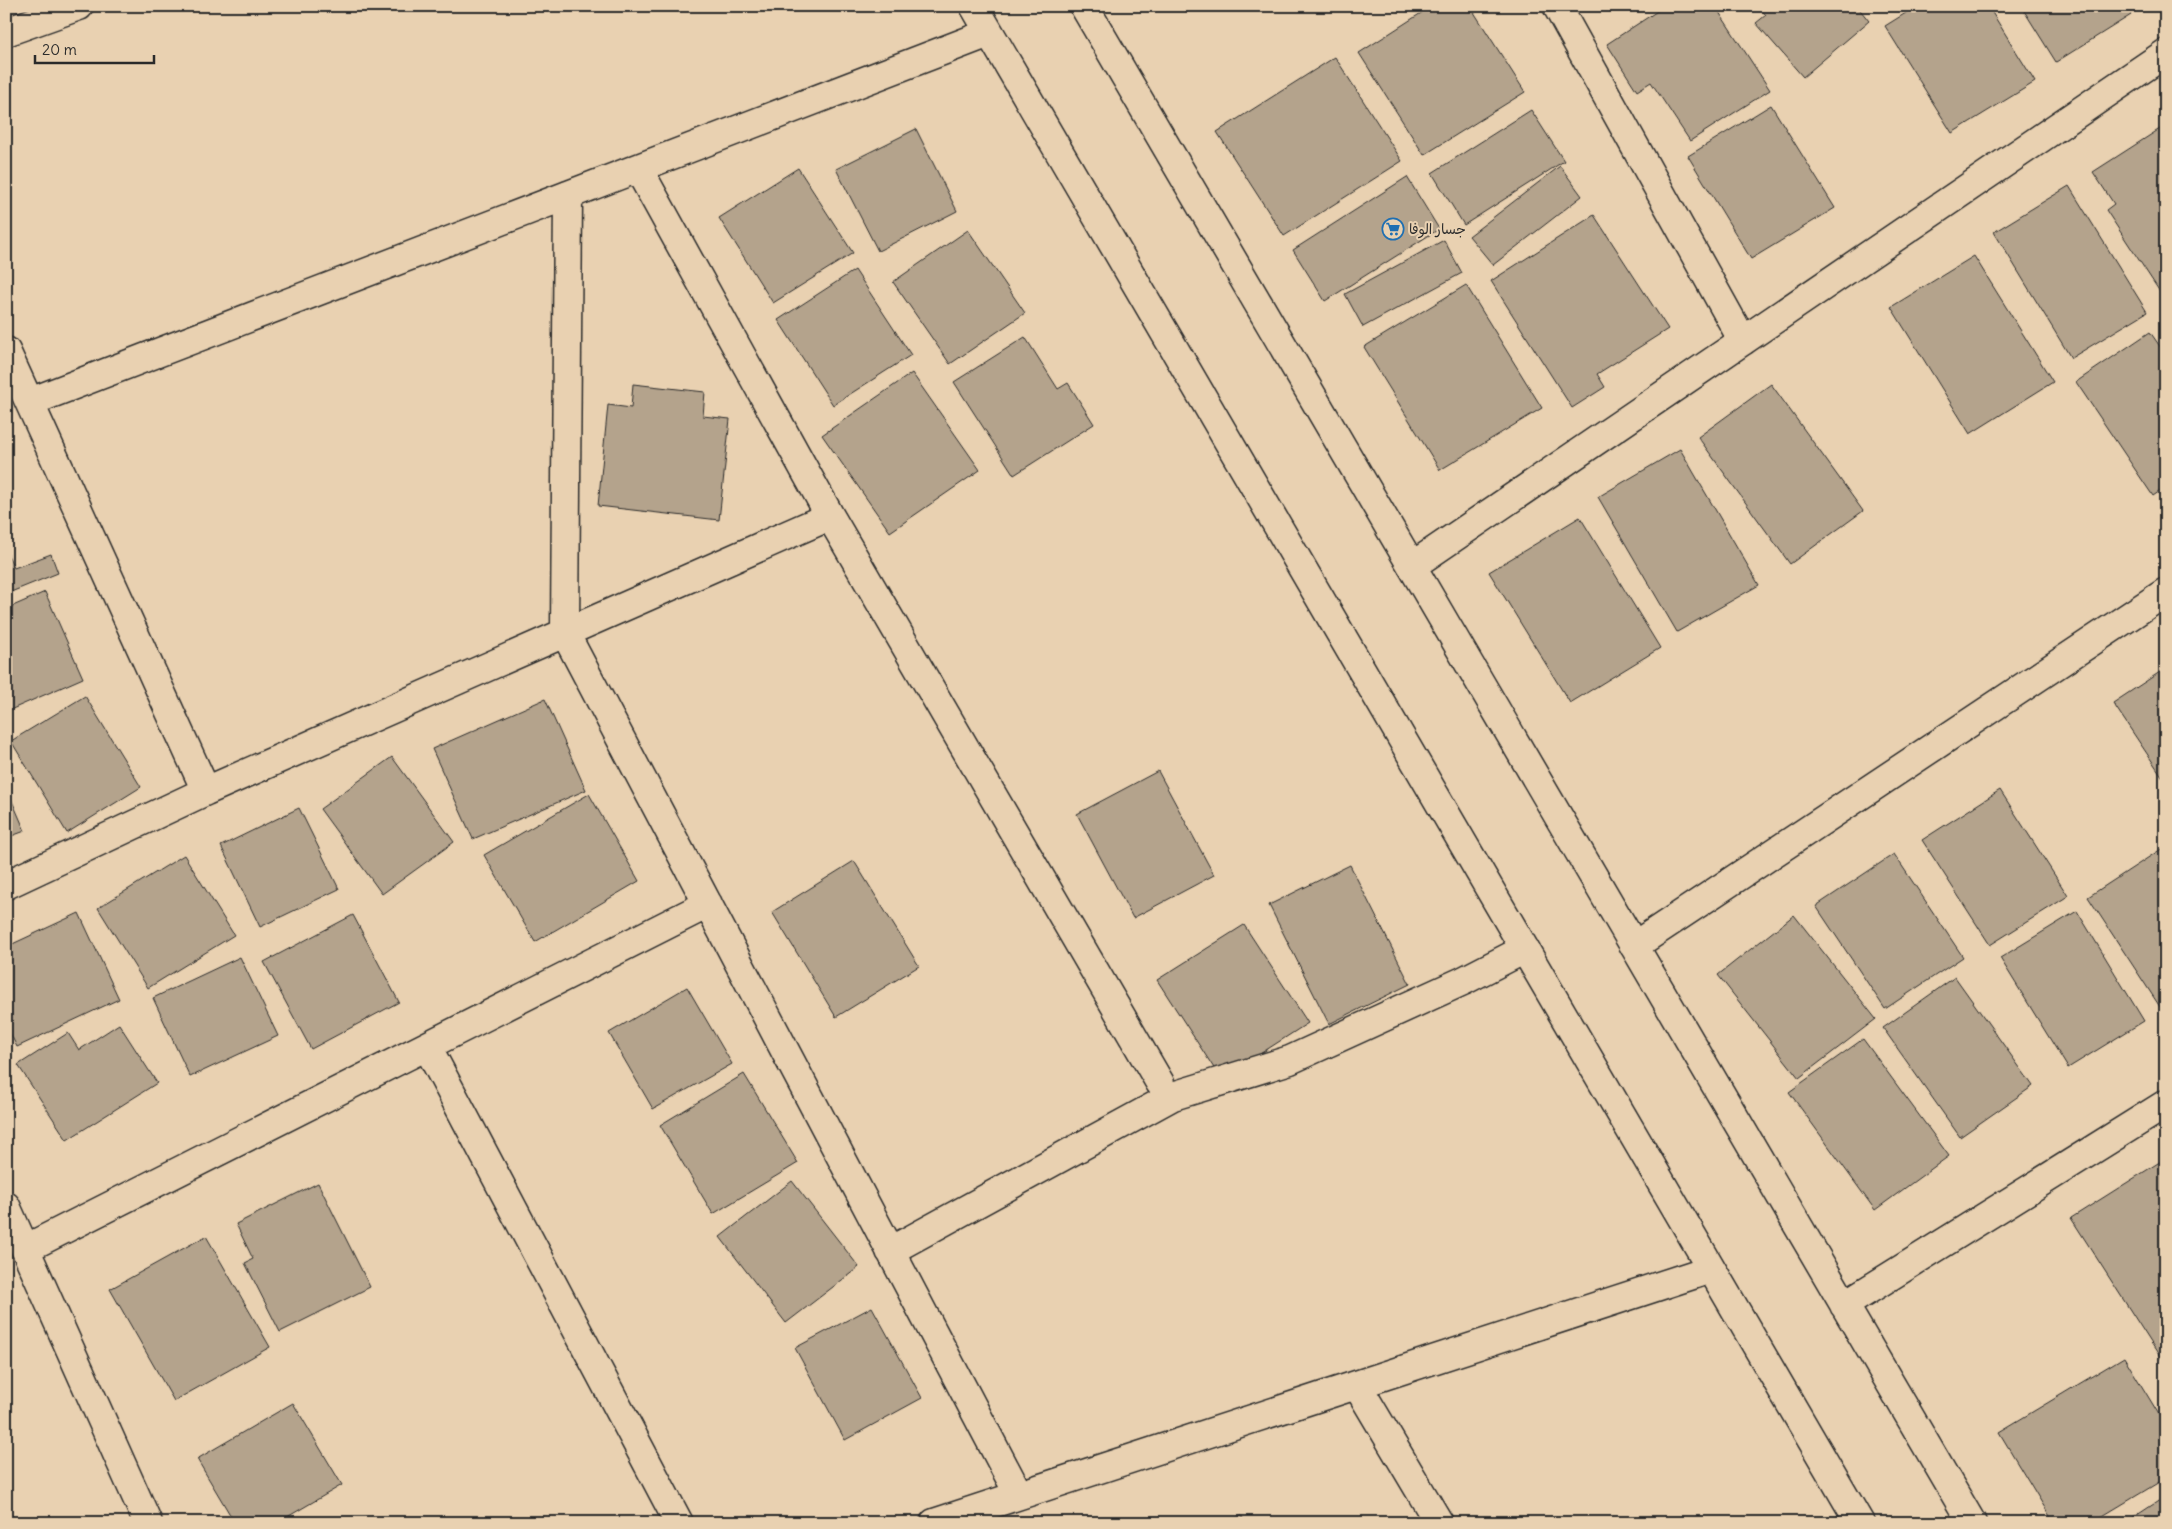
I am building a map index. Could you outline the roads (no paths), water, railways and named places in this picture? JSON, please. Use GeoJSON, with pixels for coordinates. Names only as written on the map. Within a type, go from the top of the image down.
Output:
{"type":"FeatureCollection","features":[{"type":"Feature","properties":{"kind":"street"},"geometry":{"type":"LineString","coordinates":[[6,32],[79,6]]}},
{"type":"Feature","properties":{"kind":"street"},"geometry":{"type":"LineString","coordinates":[[974,6],[1860,1523]]}},
{"type":"Feature","properties":{"kind":"street"},"geometry":{"type":"LineString","coordinates":[[1084,6],[1972,1523]]}},
{"type":"Feature","properties":{"kind":"street"},"geometry":{"type":"LineString","coordinates":[[1557,6],[1743,341]]}},
{"type":"Feature","properties":{"kind":"street"},"geometry":{"type":"LineString","coordinates":[[30,402],[989,33]]}},
{"type":"Feature","properties":{"kind":"street"},"geometry":{"type":"LineString","coordinates":[[1412,566],[2166,52]]}},
{"type":"Feature","properties":{"kind":"street"},"geometry":{"type":"LineString","coordinates":[[638,168],[830,516],[1160,1083]]}},
{"type":"Feature","properties":{"kind":"street"},"geometry":{"type":"LineString","coordinates":[[568,195],[565,633],[1019,1495]]}},
{"type":"Feature","properties":{"kind":"street"},"geometry":{"type":"LineString","coordinates":[[6,351],[206,791]]}},
{"type":"Feature","properties":{"kind":"street"},"geometry":{"type":"LineString","coordinates":[[6,885],[206,791],[830,516]]}},
{"type":"Feature","properties":{"kind":"street"},"geometry":{"type":"LineString","coordinates":[[1634,946],[2166,592]]}},
{"type":"Feature","properties":{"kind":"street"},"geometry":{"type":"LineString","coordinates":[[25,1249],[708,904]]}},
{"type":"Feature","properties":{"kind":"street"},"geometry":{"type":"LineString","coordinates":[[890,1251],[1173,1096],[1290,1060],[1463,981],[1525,949]]}},
{"type":"Feature","properties":{"kind":"street"},"geometry":{"type":"LineString","coordinates":[[427,1046],[679,1523]]}},
{"type":"Feature","properties":{"kind":"street"},"geometry":{"type":"LineString","coordinates":[[1844,1305],[2166,1104]]}},
{"type":"Feature","properties":{"kind":"street"},"geometry":{"type":"LineString","coordinates":[[6,1206],[148,1523]]}},
{"type":"Feature","properties":{"kind":"street"},"geometry":{"type":"LineString","coordinates":[[934,1523],[1711,1269]]}},
{"type":"Feature","properties":{"kind":"street"},"geometry":{"type":"LineString","coordinates":[[1357,1385],[1439,1523]]}},
{"type":"Feature","properties":{"kind":"place","name":"جسار الوفا"},"geometry":{"type":"Point","coordinates":[1393,229]}}]}
